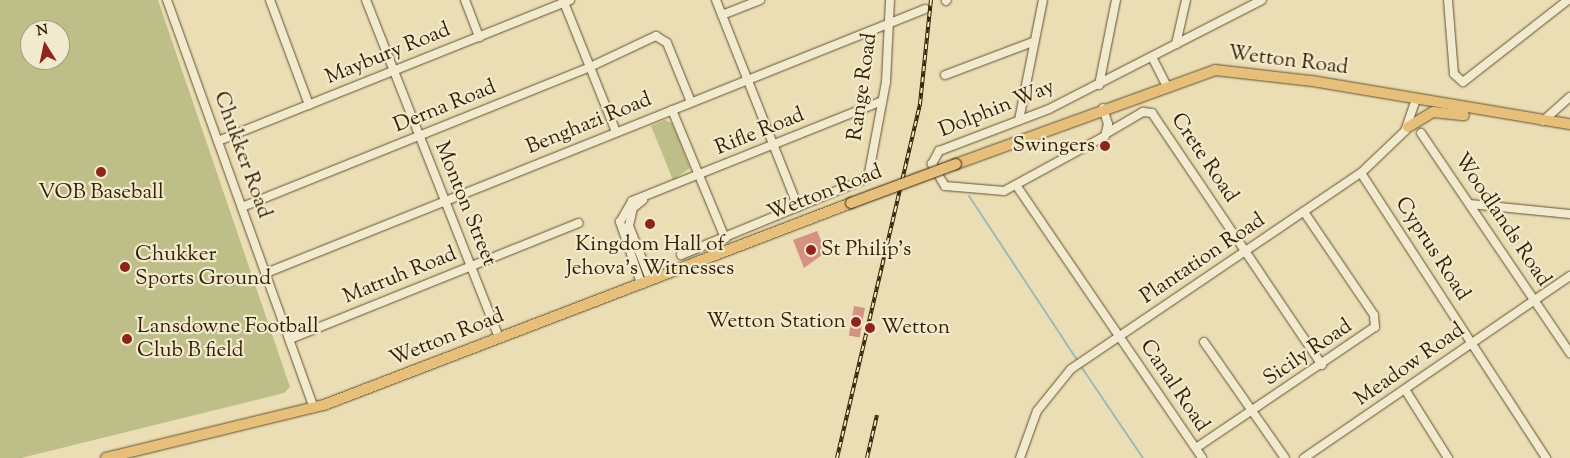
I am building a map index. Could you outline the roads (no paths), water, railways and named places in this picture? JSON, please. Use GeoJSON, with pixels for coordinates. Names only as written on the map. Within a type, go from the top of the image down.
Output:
{"type":"FeatureCollection","features":[{"type":"Feature","properties":{"kind":"main road","name":"Wetton Road"},"geometry":{"type":"LineString","coordinates":[[106,458],[314,408],[1201,72],[1226,70],[1416,100],[1482,113],[1570,124]]}},
{"type":"Feature","properties":{"kind":"main road"},"geometry":{"type":"LineString","coordinates":[[1408,127],[1433,112],[1482,113]]}},
{"type":"Feature","properties":{"kind":"street","name":"Chukker Road"},"geometry":{"type":"LineString","coordinates":[[167,0],[314,408]]}},
{"type":"Feature","properties":{"kind":"street"},"geometry":{"type":"LineString","coordinates":[[270,0],[308,105]]}},
{"type":"Feature","properties":{"kind":"street","name":"Monton Street"},"geometry":{"type":"LineString","coordinates":[[366,0],[392,72],[499,338]]}},
{"type":"Feature","properties":{"kind":"street"},"geometry":{"type":"LineString","coordinates":[[465,0],[479,37]]}},
{"type":"Feature","properties":{"kind":"street"},"geometry":{"type":"LineString","coordinates":[[681,255],[798,207],[716,0]]}},
{"type":"Feature","properties":{"kind":"street"},"geometry":{"type":"LineString","coordinates":[[722,16],[760,0]]}},
{"type":"Feature","properties":{"kind":"street","name":"Range Road"},"geometry":{"type":"LineString","coordinates":[[798,207],[868,178],[882,101],[890,22],[890,0]]}},
{"type":"Feature","properties":{"kind":"street"},"geometry":{"type":"LineString","coordinates":[[1019,120],[1033,42],[1043,0]]}},
{"type":"Feature","properties":{"kind":"street"},"geometry":{"type":"LineString","coordinates":[[1099,85],[1116,0]]}},
{"type":"Feature","properties":{"kind":"street"},"geometry":{"type":"LineString","coordinates":[[1176,44],[1186,0]]}},
{"type":"Feature","properties":{"kind":"street","name":"Dolphin Way"},"geometry":{"type":"LineString","coordinates":[[1107,133],[1016,186],[996,192],[948,187],[940,182],[932,164],[939,150],[1019,120],[1099,85],[1262,0]]}},
{"type":"Feature","properties":{"kind":"street"},"geometry":{"type":"LineString","coordinates":[[1448,0],[1454,74],[1461,81],[1470,80],[1568,0]]}},
{"type":"Feature","properties":{"kind":"street","name":"Maybury Road"},"geometry":{"type":"LineString","coordinates":[[218,141],[566,1]]}},
{"type":"Feature","properties":{"kind":"street"},"geometry":{"type":"LineString","coordinates":[[566,1],[616,132]]}},
{"type":"Feature","properties":{"kind":"street","name":"Benghazi Road"},"geometry":{"type":"LineString","coordinates":[[266,273],[924,9]]}},
{"type":"Feature","properties":{"kind":"street","name":"Derna Road"},"geometry":{"type":"LineString","coordinates":[[242,208],[590,67],[660,36],[690,102]]}},
{"type":"Feature","properties":{"kind":"street"},"geometry":{"type":"LineString","coordinates":[[945,75],[1033,42]]}},
{"type":"Feature","properties":{"kind":"street"},"geometry":{"type":"LineString","coordinates":[[1152,57],[1166,85]]}},
{"type":"Feature","properties":{"kind":"street"},"geometry":{"type":"LineString","coordinates":[[1543,121],[1570,97]]}},
{"type":"Feature","properties":{"kind":"street","name":"Plantation Road"},"geometry":{"type":"LineString","coordinates":[[1020,458],[1037,411],[1050,391],[1071,369],[1361,173],[1408,127],[1416,100]]}},
{"type":"Feature","properties":{"kind":"street","name":"Rifle Road"},"geometry":{"type":"LineString","coordinates":[[646,281],[620,222],[632,201],[882,101]]}},
{"type":"Feature","properties":{"kind":"street"},"geometry":{"type":"LineString","coordinates":[[1103,108],[1107,133]]}},
{"type":"Feature","properties":{"kind":"street"},"geometry":{"type":"LineString","coordinates":[[672,110],[725,238]]}},
{"type":"Feature","properties":{"kind":"street","name":"Crete Road"},"geometry":{"type":"LineString","coordinates":[[1107,133],[1149,112],[1322,365]]}},
{"type":"Feature","properties":{"kind":"street","name":"Woodlands Road"},"geometry":{"type":"LineString","coordinates":[[1421,133],[1570,353]]}},
{"type":"Feature","properties":{"kind":"street","name":"Cyprus Road"},"geometry":{"type":"LineString","coordinates":[[1361,173],[1434,280],[1470,345],[1546,458]]}},
{"type":"Feature","properties":{"kind":"street","name":"Canal Road"},"geometry":{"type":"LineString","coordinates":[[1016,186],[1202,458]]}},
{"type":"Feature","properties":{"kind":"street"},"geometry":{"type":"LineString","coordinates":[[1470,204],[1569,215]]}},
{"type":"Feature","properties":{"kind":"street","name":"Sicily Road"},"geometry":{"type":"LineString","coordinates":[[1196,448],[1373,331],[1376,323],[1304,212]]}},
{"type":"Feature","properties":{"kind":"street","name":"Matruh Road"},"geometry":{"type":"LineString","coordinates":[[290,339],[579,223]]}},
{"type":"Feature","properties":{"kind":"street","name":"Meadow Road"},"geometry":{"type":"LineString","coordinates":[[1304,458],[1406,391],[1570,276]]}},
{"type":"Feature","properties":{"kind":"street"},"geometry":{"type":"LineString","coordinates":[[1204,342],[1286,458]]}},
{"type":"Feature","properties":{"kind":"street"},"geometry":{"type":"LineString","coordinates":[[1406,391],[1446,457]]}},
{"type":"Feature","properties":{"kind":"waterway"},"geometry":{"type":"LineString","coordinates":[[969,196],[1078,361]]}},
{"type":"Feature","properties":{"kind":"waterway"},"geometry":{"type":"LineString","coordinates":[[1080,365],[1143,458]]}},
{"type":"Feature","properties":{"kind":"railway"},"geometry":{"type":"LineString","coordinates":[[837,458],[920,104],[931,0]]}},
{"type":"Feature","properties":{"kind":"railway"},"geometry":{"type":"LineString","coordinates":[[867,458],[877,415]]}},
{"type":"Feature","properties":{"kind":"place","name":"Swingers"},"geometry":{"type":"Point","coordinates":[1105,146]}},
{"type":"Feature","properties":{"kind":"place","name":"VOB Baseball"},"geometry":{"type":"Point","coordinates":[101,172]}},
{"type":"Feature","properties":{"kind":"place","name":"Kingdom Hall of Jehova's Witnesses"},"geometry":{"type":"Point","coordinates":[650,224]}},
{"type":"Feature","properties":{"kind":"place","name":"St Philip's"},"geometry":{"type":"Point","coordinates":[811,250]}},
{"type":"Feature","properties":{"kind":"place","name":"Chukker Sports Ground"},"geometry":{"type":"Point","coordinates":[125,267]}},
{"type":"Feature","properties":{"kind":"place","name":"Wetton Station"},"geometry":{"type":"Point","coordinates":[856,322]}},
{"type":"Feature","properties":{"kind":"place","name":"Wetton"},"geometry":{"type":"Point","coordinates":[870,328]}},
{"type":"Feature","properties":{"kind":"place","name":"Lansdowne Football Club B field"},"geometry":{"type":"Point","coordinates":[127,339]}}]}
